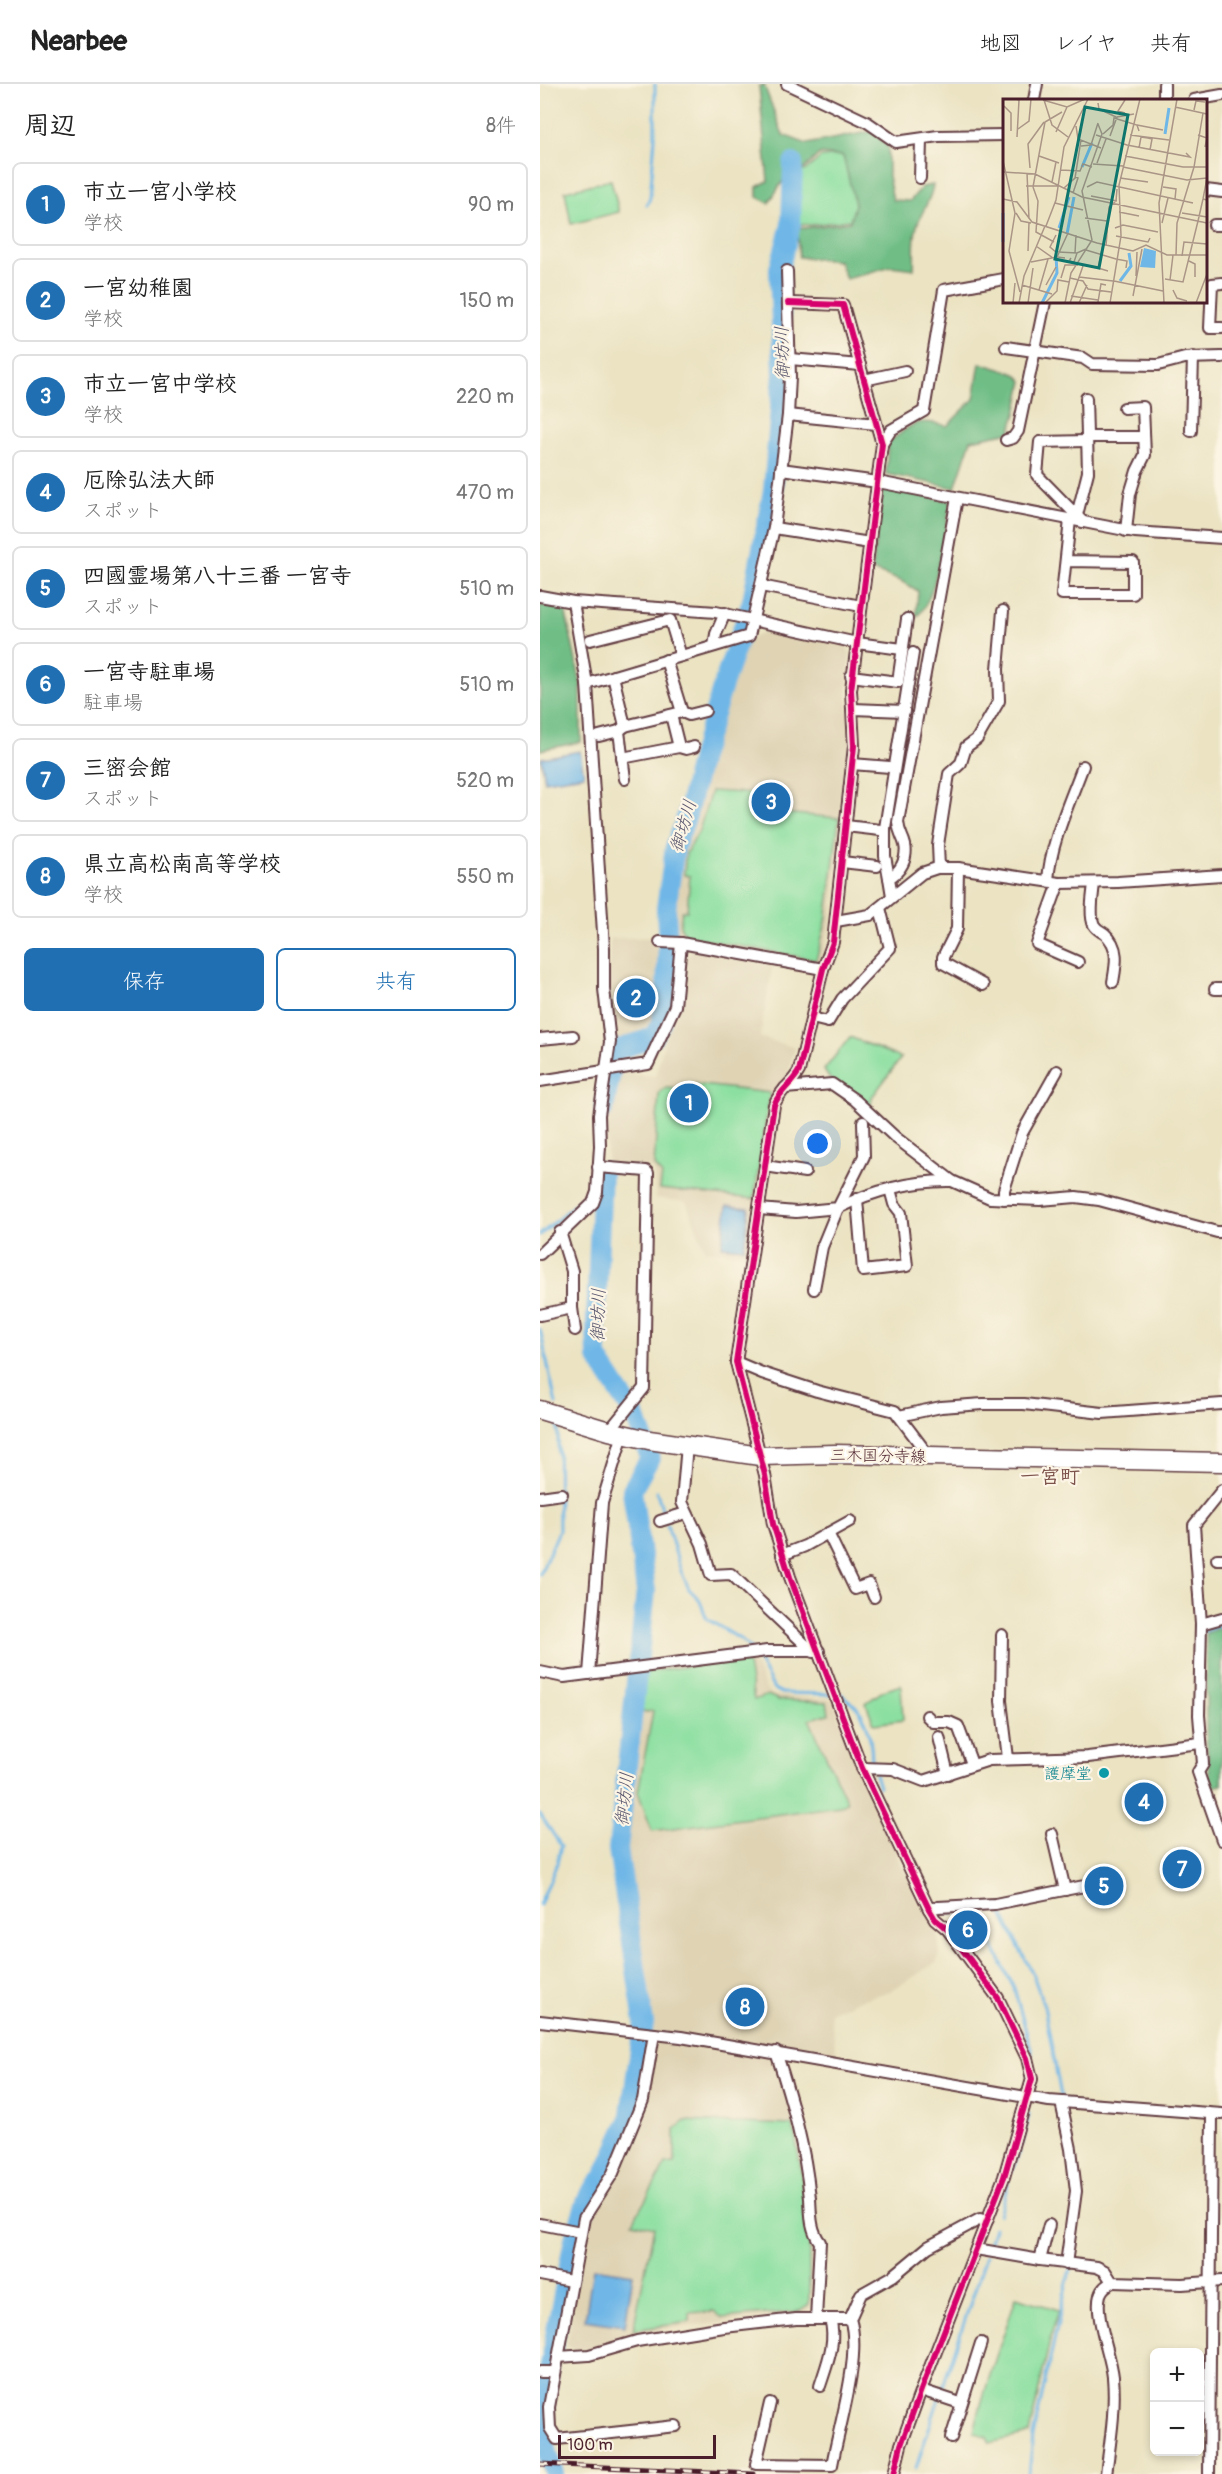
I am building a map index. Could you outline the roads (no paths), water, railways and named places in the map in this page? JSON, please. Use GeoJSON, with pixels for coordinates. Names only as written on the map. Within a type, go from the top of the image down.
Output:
{"type":"FeatureCollection","features":[{"type":"Feature","properties":{"kind":"main road","name":"三木国分寺線"},"geometry":{"type":"LineString","coordinates":[[540,1410],[629,1436],[760,1456],[835,1454],[1222,1462]]}},
{"type":"Feature","properties":{"kind":"street"},"geometry":{"type":"LineString","coordinates":[[787,84],[867,122],[896,142],[938,136],[1003,135]]}},
{"type":"Feature","properties":{"kind":"street"},"geometry":{"type":"LineString","coordinates":[[1034,99],[1037,84]]}},
{"type":"Feature","properties":{"kind":"street"},"geometry":{"type":"LineString","coordinates":[[1200,99],[1222,95]]}},
{"type":"Feature","properties":{"kind":"street"},"geometry":{"type":"LineString","coordinates":[[920,178],[921,140]]}},
{"type":"Feature","properties":{"kind":"street"},"geometry":{"type":"LineString","coordinates":[[1207,190],[1222,192]]}},
{"type":"Feature","properties":{"kind":"street"},"geometry":{"type":"LineString","coordinates":[[591,683],[749,636],[748,619],[761,586],[774,528],[788,415],[790,359],[787,271]]}},
{"type":"Feature","properties":{"kind":"street"},"geometry":{"type":"LineString","coordinates":[[882,444],[891,430],[924,411],[944,290],[1003,279]]}},
{"type":"Feature","properties":{"kind":"street"},"geometry":{"type":"LineString","coordinates":[[1222,283],[1212,284],[1210,328],[1222,328]]}},
{"type":"Feature","properties":{"kind":"street"},"geometry":{"type":"LineString","coordinates":[[788,303],[843,306],[882,444],[858,643],[851,676],[854,746],[833,942],[823,969],[799,1071],[795,1079],[778,1094],[774,1104],[736,1362],[782,1555],[816,1651],[862,1768],[929,1909],[935,1919],[948,1930],[998,1998],[1030,2066],[1032,2079],[1004,2177],[921,2390],[894,2474]]}},
{"type":"Feature","properties":{"kind":"street"},"geometry":{"type":"LineString","coordinates":[[1006,440],[1013,438],[1018,431],[1045,303]]}},
{"type":"Feature","properties":{"kind":"street"},"geometry":{"type":"LineString","coordinates":[[1006,347],[1083,358],[1092,364],[1158,365],[1167,361],[1193,357],[1222,357]]}},
{"type":"Feature","properties":{"kind":"street"},"geometry":{"type":"LineString","coordinates":[[1191,431],[1193,357]]}},
{"type":"Feature","properties":{"kind":"street"},"geometry":{"type":"LineString","coordinates":[[790,359],[860,364]]}},
{"type":"Feature","properties":{"kind":"street"},"geometry":{"type":"LineString","coordinates":[[864,380],[905,371]]}},
{"type":"Feature","properties":{"kind":"street"},"geometry":{"type":"LineString","coordinates":[[1066,561],[1133,562],[1133,594],[1062,594],[1066,561],[1088,472],[1086,398]]}},
{"type":"Feature","properties":{"kind":"street"},"geometry":{"type":"LineString","coordinates":[[1124,408],[1143,406],[1145,455],[1130,494],[1126,531]]}},
{"type":"Feature","properties":{"kind":"street"},"geometry":{"type":"LineString","coordinates":[[788,415],[876,424]]}},
{"type":"Feature","properties":{"kind":"street"},"geometry":{"type":"LineString","coordinates":[[1077,519],[1037,475],[1040,442],[1143,437]]}},
{"type":"Feature","properties":{"kind":"street"},"geometry":{"type":"LineString","coordinates":[[782,469],[878,482],[1077,519],[1126,531],[1222,538]]}},
{"type":"Feature","properties":{"kind":"street"},"geometry":{"type":"LineString","coordinates":[[889,878],[898,873],[903,865],[905,845],[899,835],[898,822],[957,498]]}},
{"type":"Feature","properties":{"kind":"street"},"geometry":{"type":"LineString","coordinates":[[774,528],[870,543]]}},
{"type":"Feature","properties":{"kind":"street"},"geometry":{"type":"LineString","coordinates":[[761,586],[861,606]]}},
{"type":"Feature","properties":{"kind":"street"},"geometry":{"type":"LineString","coordinates":[[540,596],[573,602],[725,614],[858,643],[902,649]]}},
{"type":"Feature","properties":{"kind":"street"},"geometry":{"type":"LineString","coordinates":[[540,1254],[593,1203],[601,1167],[599,1115],[611,1070],[604,989],[591,683],[573,602]]}},
{"type":"Feature","properties":{"kind":"street"},"geometry":{"type":"LineString","coordinates":[[939,868],[938,845],[949,774],[961,763],[966,747],[977,739],[999,701],[998,669],[1003,611]]}},
{"type":"Feature","properties":{"kind":"street"},"geometry":{"type":"LineString","coordinates":[[714,646],[716,634],[725,614]]}},
{"type":"Feature","properties":{"kind":"street"},"geometry":{"type":"LineString","coordinates":[[851,676],[898,682],[907,618]]}},
{"type":"Feature","properties":{"kind":"street"},"geometry":{"type":"LineString","coordinates":[[590,640],[670,620],[681,656]]}},
{"type":"Feature","properties":{"kind":"street"},"geometry":{"type":"LineString","coordinates":[[892,896],[885,856],[885,828],[914,653]]}},
{"type":"Feature","properties":{"kind":"street"},"geometry":{"type":"LineString","coordinates":[[666,660],[676,713],[679,747]]}},
{"type":"Feature","properties":{"kind":"street"},"geometry":{"type":"LineString","coordinates":[[613,676],[622,729],[625,779]]}},
{"type":"Feature","properties":{"kind":"street"},"geometry":{"type":"LineString","coordinates":[[852,709],[904,711]]}},
{"type":"Feature","properties":{"kind":"street"},"geometry":{"type":"LineString","coordinates":[[599,736],[676,713],[689,715],[705,711]]}},
{"type":"Feature","properties":{"kind":"street"},"geometry":{"type":"LineString","coordinates":[[622,758],[679,747],[686,749],[694,747]]}},
{"type":"Feature","properties":{"kind":"street"},"geometry":{"type":"LineString","coordinates":[[852,764],[890,767]]}},
{"type":"Feature","properties":{"kind":"street"},"geometry":{"type":"LineString","coordinates":[[1078,962],[1037,944],[1054,882],[1049,871],[1083,766]]}},
{"type":"Feature","properties":{"kind":"street"},"geometry":{"type":"LineString","coordinates":[[846,826],[880,830]]}},
{"type":"Feature","properties":{"kind":"street"},"geometry":{"type":"LineString","coordinates":[[842,862],[877,866]]}},
{"type":"Feature","properties":{"kind":"street"},"geometry":{"type":"LineString","coordinates":[[836,921],[870,915],[922,873],[939,868],[958,868],[1054,882],[1094,883],[1222,875]]}},
{"type":"Feature","properties":{"kind":"street"},"geometry":{"type":"LineString","coordinates":[[958,868],[957,929],[943,957],[943,963],[982,985]]}},
{"type":"Feature","properties":{"kind":"street"},"geometry":{"type":"LineString","coordinates":[[1094,883],[1093,921],[1095,928],[1112,943],[1115,950],[1113,982]]}},
{"type":"Feature","properties":{"kind":"street"},"geometry":{"type":"LineString","coordinates":[[812,1018],[828,1022],[842,999],[890,948],[880,908]]}},
{"type":"Feature","properties":{"kind":"street"},"geometry":{"type":"LineString","coordinates":[[660,942],[678,943],[823,969]]}},
{"type":"Feature","properties":{"kind":"street"},"geometry":{"type":"LineString","coordinates":[[540,1082],[648,1064],[653,1059],[675,1006],[678,943]]}},
{"type":"Feature","properties":{"kind":"street"},"geometry":{"type":"LineString","coordinates":[[540,1039],[573,1036]]}},
{"type":"Feature","properties":{"kind":"street"},"geometry":{"type":"LineString","coordinates":[[1004,1200],[1004,1190],[1022,1133],[1057,1071]]}},
{"type":"Feature","properties":{"kind":"street"},"geometry":{"type":"LineString","coordinates":[[785,1088],[832,1084],[855,1100],[895,1137],[952,1181],[990,1198],[1004,1200],[1076,1197],[1099,1200],[1222,1232]]}},
{"type":"Feature","properties":{"kind":"street"},"geometry":{"type":"LineString","coordinates":[[814,1289],[822,1247],[838,1208],[864,1156],[863,1122]]}},
{"type":"Feature","properties":{"kind":"street"},"geometry":{"type":"LineString","coordinates":[[765,1166],[805,1172]]}},
{"type":"Feature","properties":{"kind":"street"},"geometry":{"type":"LineString","coordinates":[[589,1674],[602,1503],[629,1436],[625,1408],[644,1388],[648,1173],[601,1167]]}},
{"type":"Feature","properties":{"kind":"street"},"geometry":{"type":"LineString","coordinates":[[759,1209],[796,1212],[838,1208],[857,1198],[890,1189],[939,1180],[952,1181]]}},
{"type":"Feature","properties":{"kind":"street"},"geometry":{"type":"LineString","coordinates":[[857,1198],[863,1271],[906,1266],[901,1213],[894,1204],[890,1189]]}},
{"type":"Feature","properties":{"kind":"street"},"geometry":{"type":"LineString","coordinates":[[560,1233],[572,1271],[572,1308],[575,1330]]}},
{"type":"Feature","properties":{"kind":"street"},"geometry":{"type":"LineString","coordinates":[[540,1315],[572,1308]]}},
{"type":"Feature","properties":{"kind":"street"},"geometry":{"type":"LineString","coordinates":[[736,1362],[817,1391],[895,1411],[929,1456]]}},
{"type":"Feature","properties":{"kind":"street"},"geometry":{"type":"LineString","coordinates":[[899,1416],[941,1407],[983,1404],[1024,1404],[1102,1413],[1222,1404]]}},
{"type":"Feature","properties":{"kind":"street"},"geometry":{"type":"LineString","coordinates":[[687,1445],[681,1502],[702,1544],[711,1575],[731,1574],[816,1651]]}},
{"type":"Feature","properties":{"kind":"street"},"geometry":{"type":"LineString","coordinates":[[1222,1490],[1194,1525],[1201,1624],[1200,1743],[1203,1764],[1198,1772],[1222,1840]]}},
{"type":"Feature","properties":{"kind":"street"},"geometry":{"type":"LineString","coordinates":[[540,1497],[562,1494]]}},
{"type":"Feature","properties":{"kind":"street"},"geometry":{"type":"LineString","coordinates":[[660,1521],[686,1513]]}},
{"type":"Feature","properties":{"kind":"street"},"geometry":{"type":"LineString","coordinates":[[782,1555],[805,1546],[850,1521]]}},
{"type":"Feature","properties":{"kind":"street"},"geometry":{"type":"LineString","coordinates":[[828,1533],[855,1589],[869,1584],[874,1598]]}},
{"type":"Feature","properties":{"kind":"street"},"geometry":{"type":"LineString","coordinates":[[1201,1624],[1222,1618]]}},
{"type":"Feature","properties":{"kind":"street"},"geometry":{"type":"LineString","coordinates":[[1002,1635],[1001,1701],[1008,1758]]}},
{"type":"Feature","properties":{"kind":"street"},"geometry":{"type":"LineString","coordinates":[[540,1672],[564,1677],[767,1651],[816,1651]]}},
{"type":"Feature","properties":{"kind":"street"},"geometry":{"type":"LineString","coordinates":[[927,1716],[933,1722],[949,1722],[958,1726],[972,1764]]}},
{"type":"Feature","properties":{"kind":"street"},"geometry":{"type":"LineString","coordinates":[[939,1737],[948,1774]]}},
{"type":"Feature","properties":{"kind":"street"},"geometry":{"type":"LineString","coordinates":[[862,1768],[893,1769],[924,1781],[972,1764],[1008,1758],[1088,1757],[1200,1743]]}},
{"type":"Feature","properties":{"kind":"street"},"geometry":{"type":"LineString","coordinates":[[1052,1833],[1065,1890]]}},
{"type":"Feature","properties":{"kind":"street"},"geometry":{"type":"LineString","coordinates":[[929,1909],[995,1904],[1099,1883]]}},
{"type":"Feature","properties":{"kind":"street"},"geometry":{"type":"LineString","coordinates":[[540,2021],[653,2034],[776,2052],[1061,2102],[1217,2114],[1210,2281],[1209,2474]]}},
{"type":"Feature","properties":{"kind":"street"},"geometry":{"type":"LineString","coordinates":[[653,2034],[643,2100],[613,2173],[577,2231],[558,2357],[546,2372],[549,2407],[545,2430],[556,2439],[676,2427]]}},
{"type":"Feature","properties":{"kind":"street"},"geometry":{"type":"LineString","coordinates":[[776,2052],[800,2128],[807,2165],[813,2232],[820,2242],[816,2319]]}},
{"type":"Feature","properties":{"kind":"street"},"geometry":{"type":"LineString","coordinates":[[1061,2102],[1071,2149],[1076,2192],[1066,2264]]}},
{"type":"Feature","properties":{"kind":"street"},"geometry":{"type":"LineString","coordinates":[[770,2403],[756,2464],[832,2465],[853,2359],[854,2332],[850,2319],[861,2294],[893,2276],[928,2247],[980,2219],[987,2221]]}},
{"type":"Feature","properties":{"kind":"street"},"geometry":{"type":"LineString","coordinates":[[540,2224],[577,2231]]}},
{"type":"Feature","properties":{"kind":"street"},"geometry":{"type":"LineString","coordinates":[[1040,2260],[1049,2225]]}},
{"type":"Feature","properties":{"kind":"street"},"geometry":{"type":"LineString","coordinates":[[976,2249],[1097,2267],[1105,2271],[1112,2282]]}},
{"type":"Feature","properties":{"kind":"street"},"geometry":{"type":"LineString","coordinates":[[540,2275],[568,2281]]}},
{"type":"Feature","properties":{"kind":"street"},"geometry":{"type":"LineString","coordinates":[[1106,2474],[1111,2435],[1113,2375],[1104,2344],[1099,2296],[1103,2289],[1112,2282],[1182,2284],[1222,2281]]}},
{"type":"Feature","properties":{"kind":"street"},"geometry":{"type":"LineString","coordinates":[[558,2357],[589,2355],[637,2341],[724,2327],[796,2319],[850,2319]]}},
{"type":"Feature","properties":{"kind":"street"},"geometry":{"type":"LineString","coordinates":[[820,2386],[832,2345],[833,2329],[830,2319]]}},
{"type":"Feature","properties":{"kind":"street"},"geometry":{"type":"LineString","coordinates":[[951,2438],[960,2403],[981,2343]]}},
{"type":"Feature","properties":{"kind":"street"},"geometry":{"type":"LineString","coordinates":[[921,2390],[960,2403]]}},
{"type":"Feature","properties":{"kind":"water"},"geometry":{"type":"Polygon","coordinates":[[[580,751],[584,775],[545,781],[541,758],[580,751]]]}},
{"type":"Feature","properties":{"kind":"water"},"geometry":{"type":"Polygon","coordinates":[[[727,1206],[749,1208],[744,1248],[722,1246],[727,1206]]]}},
{"type":"Feature","properties":{"kind":"water"},"geometry":{"type":"Polygon","coordinates":[[[593,2268],[633,2274],[625,2326],[585,2320],[593,2268]]]}},
{"type":"Feature","properties":{"kind":"waterway"},"geometry":{"type":"LineString","coordinates":[[647,205],[650,198],[655,137],[655,84]]}},
{"type":"Feature","properties":{"kind":"waterway","name":"御坊川"},"geometry":{"type":"LineString","coordinates":[[604,1109],[615,1051],[653,1037],[661,1023],[666,990],[668,943],[666,909],[675,847],[687,815],[701,757],[724,682],[752,601],[773,490],[783,374],[779,269],[791,225],[793,163]]}},
{"type":"Feature","properties":{"kind":"waterway","name":"御坊川"},"geometry":{"type":"LineString","coordinates":[[554,2474],[543,2436],[543,2422],[549,2367],[574,2239],[588,2197],[604,2176],[629,2121],[644,2023],[618,1849],[646,1591],[632,1490],[650,1458],[636,1418],[597,1357],[596,1318],[602,1171]]}},
{"type":"Feature","properties":{"kind":"waterway"},"geometry":{"type":"LineString","coordinates":[[540,1235],[588,1193]]}},
{"type":"Feature","properties":{"kind":"waterway"},"geometry":{"type":"LineString","coordinates":[[540,1329],[556,1404]]}},
{"type":"Feature","properties":{"kind":"waterway"},"geometry":{"type":"LineString","coordinates":[[540,1574],[559,1531],[558,1425]]}},
{"type":"Feature","properties":{"kind":"waterway"},"geometry":{"type":"LineString","coordinates":[[657,1492],[664,1516]]}},
{"type":"Feature","properties":{"kind":"waterway"},"geometry":{"type":"LineString","coordinates":[[667,1525],[681,1571],[689,1589],[699,1599],[707,1619],[740,1639],[751,1649]]}},
{"type":"Feature","properties":{"kind":"waterway"},"geometry":{"type":"LineString","coordinates":[[1204,1631],[1222,1624]]}},
{"type":"Feature","properties":{"kind":"waterway"},"geometry":{"type":"LineString","coordinates":[[756,1656],[774,1689],[782,1693],[830,1694]]}},
{"type":"Feature","properties":{"kind":"waterway"},"geometry":{"type":"LineString","coordinates":[[841,1694],[857,1707],[866,1723],[872,1761]]}},
{"type":"Feature","properties":{"kind":"waterway"},"geometry":{"type":"LineString","coordinates":[[875,1774],[879,1787]]}},
{"type":"Feature","properties":{"kind":"waterway"},"geometry":{"type":"LineString","coordinates":[[540,1814],[561,1846],[557,1863],[540,1905]]}},
{"type":"Feature","properties":{"kind":"waterway"},"geometry":{"type":"LineString","coordinates":[[925,1884],[931,1902]]}},
{"type":"Feature","properties":{"kind":"waterway"},"geometry":{"type":"LineString","coordinates":[[972,1911],[999,1909],[1032,1972],[1044,2006],[1061,2096]]}},
{"type":"Feature","properties":{"kind":"waterway"},"geometry":{"type":"LineString","coordinates":[[946,1912],[962,1912]]}},
{"type":"Feature","properties":{"kind":"waterway"},"geometry":{"type":"LineString","coordinates":[[979,1918],[1014,1988],[1032,2053]]}},
{"type":"Feature","properties":{"kind":"waterway"},"geometry":{"type":"LineString","coordinates":[[1022,2144],[1029,2114]]}},
{"type":"Feature","properties":{"kind":"waterway"},"geometry":{"type":"LineString","coordinates":[[1012,2171],[1019,2152]]}},
{"type":"Feature","properties":{"kind":"waterway"},"geometry":{"type":"LineString","coordinates":[[999,2215],[1008,2184]]}},
{"type":"Feature","properties":{"kind":"waterway"},"geometry":{"type":"LineString","coordinates":[[988,2248],[994,2228]]}},
{"type":"Feature","properties":{"kind":"waterway"},"geometry":{"type":"LineString","coordinates":[[916,2468],[986,2256]]}},
{"type":"Feature","properties":{"kind":"waterway"},"geometry":{"type":"LineString","coordinates":[[1029,2474],[1033,2436],[1070,2269]]}},
{"type":"Feature","properties":{"kind":"railway"},"geometry":{"type":"LineString","coordinates":[[540,2464],[753,2474]]}},
{"type":"Feature","properties":{"kind":"place","name":"市立一宮中学校"},"geometry":{"type":"Point","coordinates":[771,802]}},
{"type":"Feature","properties":{"kind":"place","name":"一宮幼稚園"},"geometry":{"type":"Point","coordinates":[636,998]}},
{"type":"Feature","properties":{"kind":"place","name":"市立一宮小学校"},"geometry":{"type":"Point","coordinates":[689,1103]}},
{"type":"Feature","properties":{"kind":"place","name":"護摩堂"},"geometry":{"type":"Point","coordinates":[1104,1773]}},
{"type":"Feature","properties":{"kind":"place","name":"厄除弘法大師"},"geometry":{"type":"Point","coordinates":[1144,1802]}},
{"type":"Feature","properties":{"kind":"place","name":"三密会館"},"geometry":{"type":"Point","coordinates":[1182,1869]}},
{"type":"Feature","properties":{"kind":"place","name":"四國霊場第八十三番 一宮寺"},"geometry":{"type":"Point","coordinates":[1104,1886]}},
{"type":"Feature","properties":{"kind":"place","name":"一宮寺駐車場"},"geometry":{"type":"Point","coordinates":[968,1930]}},
{"type":"Feature","properties":{"kind":"place","name":"県立高松南高等学校"},"geometry":{"type":"Point","coordinates":[745,2007]}},
{"type":"Feature","properties":{"kind":"district","name":"一宮町"},"geometry":{"type":"Point","coordinates":[1050,1476]}}]}
